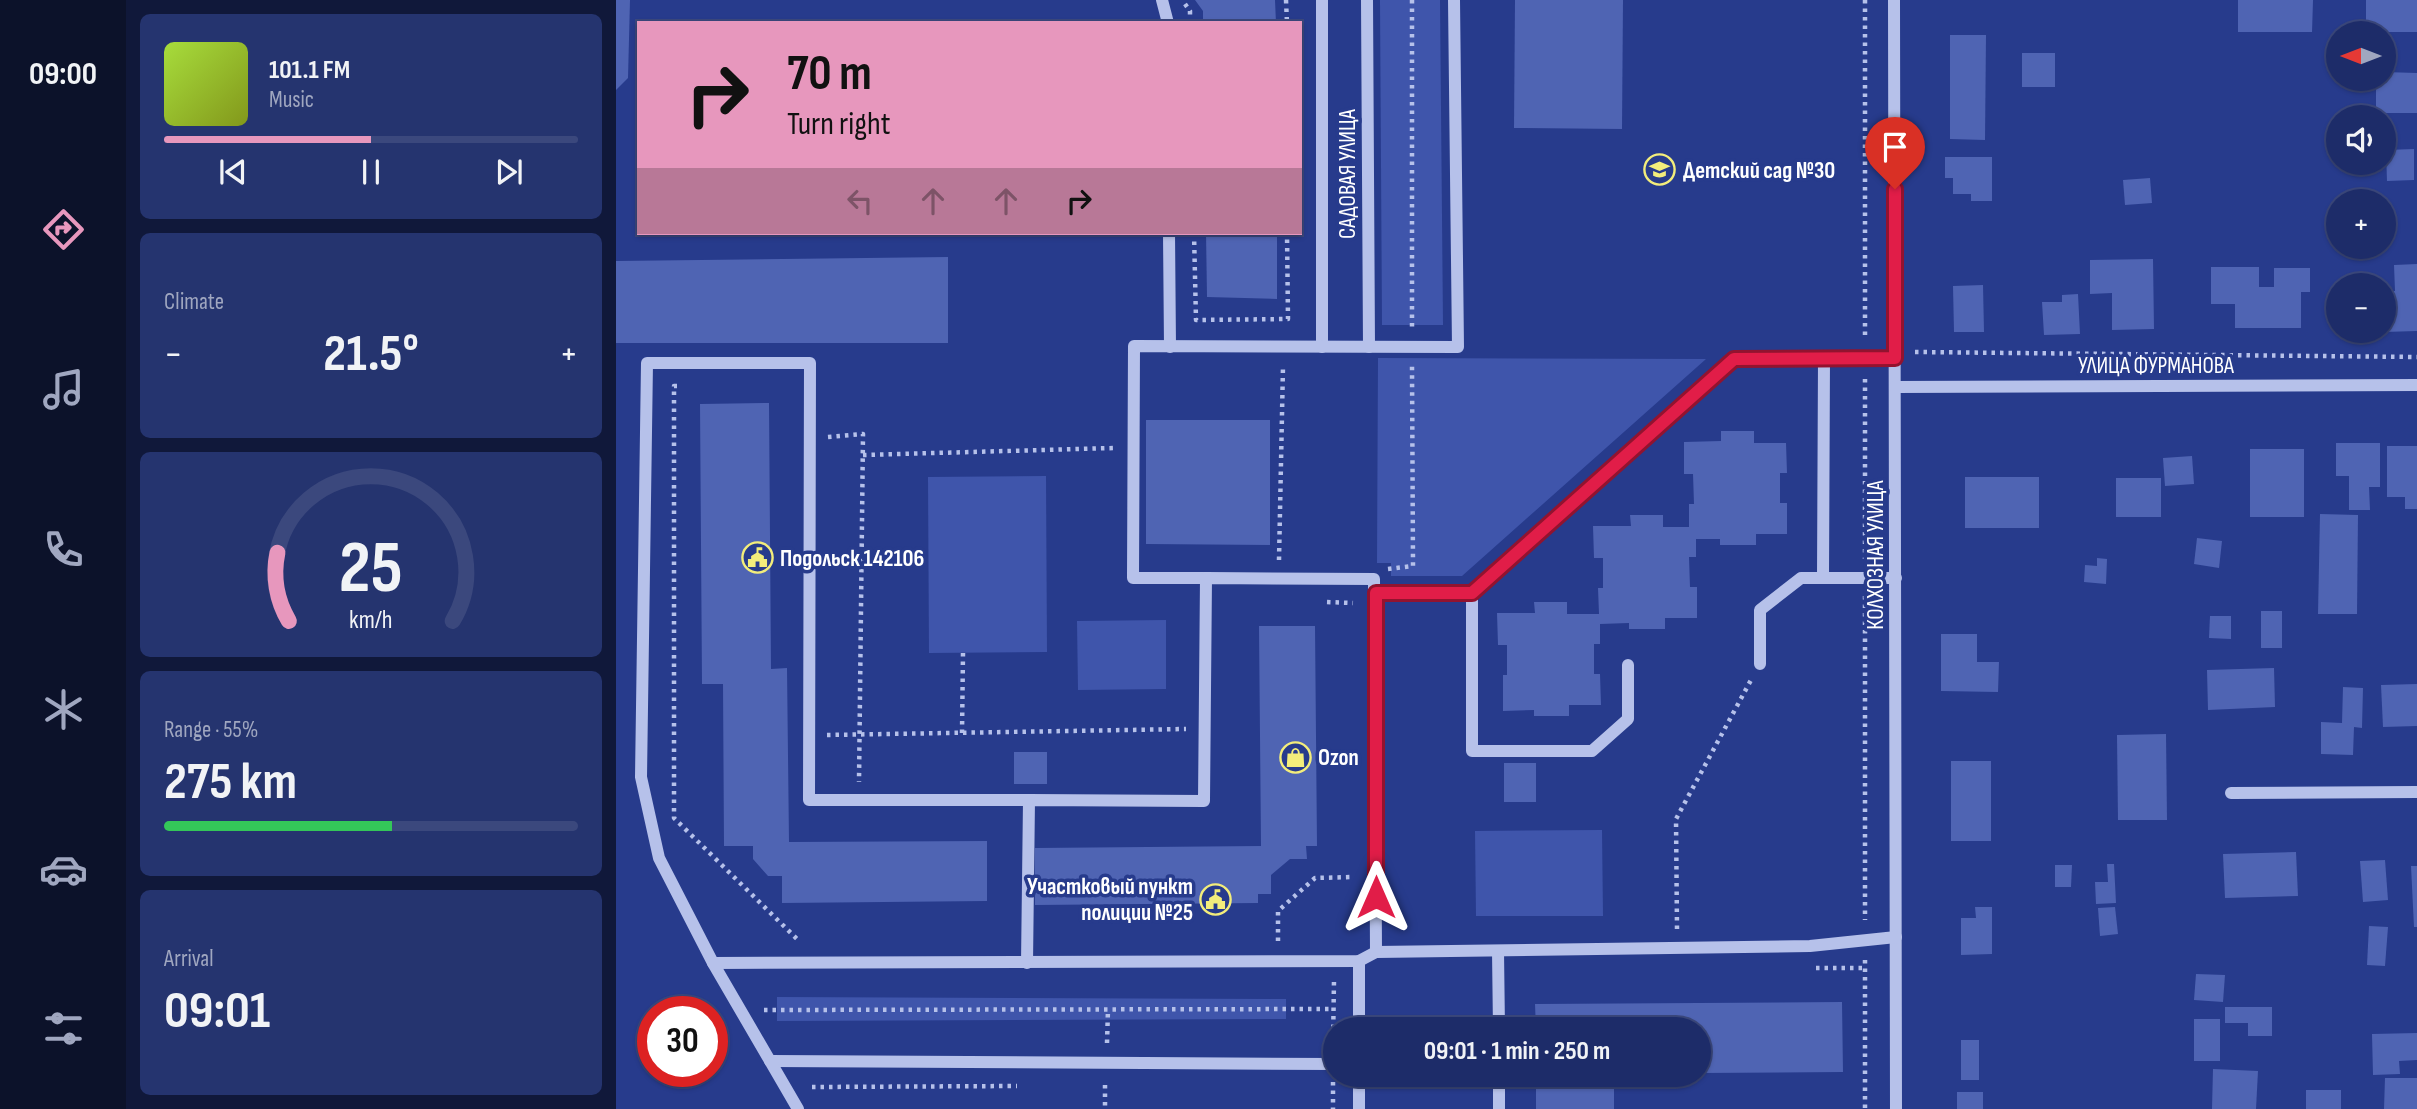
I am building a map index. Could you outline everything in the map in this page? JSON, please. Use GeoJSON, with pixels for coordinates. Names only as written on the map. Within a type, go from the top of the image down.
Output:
{"type":"FeatureCollection","features":[{"type":"Feature","properties":{"kind":"street"},"geometry":{"type":"LineString","coordinates":[[1162,0],[1167,21]]}},
{"type":"Feature","properties":{"kind":"street"},"geometry":{"type":"LineString","coordinates":[[1322,0],[1322,348]]}},
{"type":"Feature","properties":{"kind":"street","name":"САДОВАЯ УЛИЦА"},"geometry":{"type":"LineString","coordinates":[[1367,0],[1369,347]]}},
{"type":"Feature","properties":{"kind":"street"},"geometry":{"type":"LineString","coordinates":[[1376,952],[1374,579],[1133,578],[1134,346],[1458,347],[1454,0]]}},
{"type":"Feature","properties":{"kind":"street","name":"КОЛХОЗНАЯ УЛИЦА"},"geometry":{"type":"LineString","coordinates":[[1895,0],[1896,1109]]}},
{"type":"Feature","properties":{"kind":"street"},"geometry":{"type":"LineString","coordinates":[[1169,235],[1170,347]]}},
{"type":"Feature","properties":{"kind":"street"},"geometry":{"type":"LineString","coordinates":[[1376,593],[1472,593],[1734,359],[1895,358]]}},
{"type":"Feature","properties":{"kind":"street"},"geometry":{"type":"LineString","coordinates":[[1824,359],[1824,578]]}},
{"type":"Feature","properties":{"kind":"street"},"geometry":{"type":"LineString","coordinates":[[798,1109],[713,963],[659,858],[641,777],[647,363],[810,363],[808,800],[1204,801],[1206,578]]}},
{"type":"Feature","properties":{"kind":"street","name":"УЛИЦА ФУРМАНОВА"},"geometry":{"type":"LineString","coordinates":[[1895,387],[2417,385]]}},
{"type":"Feature","properties":{"kind":"street"},"geometry":{"type":"LineString","coordinates":[[1760,664],[1760,610],[1801,578],[1896,578]]}},
{"type":"Feature","properties":{"kind":"street"},"geometry":{"type":"LineString","coordinates":[[1472,593],[1472,751],[1592,751],[1628,719],[1628,665]]}},
{"type":"Feature","properties":{"kind":"street"},"geometry":{"type":"LineString","coordinates":[[2231,793],[2417,792]]}},
{"type":"Feature","properties":{"kind":"street"},"geometry":{"type":"LineString","coordinates":[[1027,962],[1029,800]]}},
{"type":"Feature","properties":{"kind":"street"},"geometry":{"type":"LineString","coordinates":[[713,963],[1359,961],[1376,952],[1810,946],[1896,937]]}},
{"type":"Feature","properties":{"kind":"street"},"geometry":{"type":"LineString","coordinates":[[1499,951],[1499,1017]]}},
{"type":"Feature","properties":{"kind":"street"},"geometry":{"type":"LineString","coordinates":[[1359,961],[1359,1017]]}},
{"type":"Feature","properties":{"kind":"street"},"geometry":{"type":"LineString","coordinates":[[770,1061],[1323,1064]]}},
{"type":"Feature","properties":{"kind":"street"},"geometry":{"type":"LineString","coordinates":[[1359,1087],[1359,1109]]}},
{"type":"Feature","properties":{"kind":"street"},"geometry":{"type":"LineString","coordinates":[[1499,1087],[1499,1109]]}},
{"type":"Feature","properties":{"kind":"path"},"geometry":{"type":"LineString","coordinates":[[1286,0],[1287,21]]}},
{"type":"Feature","properties":{"kind":"path"},"geometry":{"type":"LineString","coordinates":[[1865,0],[1865,1109]]}},
{"type":"Feature","properties":{"kind":"path"},"geometry":{"type":"LineString","coordinates":[[1194,235],[1196,320],[1288,319],[1287,235]]}},
{"type":"Feature","properties":{"kind":"path"},"geometry":{"type":"LineString","coordinates":[[1279,569],[1283,366]]}},
{"type":"Feature","properties":{"kind":"path"},"geometry":{"type":"LineString","coordinates":[[688,386],[674,386],[674,818],[797,941],[811,941]]}},
{"type":"Feature","properties":{"kind":"path"},"geometry":{"type":"LineString","coordinates":[[810,438],[863,434],[859,800]]}},
{"type":"Feature","properties":{"kind":"path"},"geometry":{"type":"LineString","coordinates":[[863,455],[1134,448]]}},
{"type":"Feature","properties":{"kind":"path"},"geometry":{"type":"LineString","coordinates":[[809,562],[862,561]]}},
{"type":"Feature","properties":{"kind":"path"},"geometry":{"type":"LineString","coordinates":[[1326,602],[1353,602],[1353,616]]}},
{"type":"Feature","properties":{"kind":"path"},"geometry":{"type":"LineString","coordinates":[[962,733],[963,653]]}},
{"type":"Feature","properties":{"kind":"path"},"geometry":{"type":"LineString","coordinates":[[1677,948],[1676,819],[1760,664]]}},
{"type":"Feature","properties":{"kind":"path"},"geometry":{"type":"LineString","coordinates":[[809,735],[1205,729]]}},
{"type":"Feature","properties":{"kind":"path"},"geometry":{"type":"LineString","coordinates":[[1354,863],[1354,890]]}},
{"type":"Feature","properties":{"kind":"path"},"geometry":{"type":"LineString","coordinates":[[1278,942],[1278,911],[1315,878],[1354,877]]}},
{"type":"Feature","properties":{"kind":"path"},"geometry":{"type":"LineString","coordinates":[[1264,942],[1291,942]]}},
{"type":"Feature","properties":{"kind":"path"},"geometry":{"type":"LineString","coordinates":[[1334,975],[1334,1017]]}},
{"type":"Feature","properties":{"kind":"path"},"geometry":{"type":"LineString","coordinates":[[1107,1048],[1108,1009]]}},
{"type":"Feature","properties":{"kind":"path"},"geometry":{"type":"LineString","coordinates":[[756,1010],[1332,1009]]}},
{"type":"Feature","properties":{"kind":"path"},"geometry":{"type":"LineString","coordinates":[[1105,1085],[1105,1109]]}},
{"type":"Feature","properties":{"kind":"path"},"geometry":{"type":"LineString","coordinates":[[1333,1087],[1333,1109]]}},
{"type":"Feature","properties":{"kind":"shaded area"},"geometry":{"type":"Polygon","coordinates":[[[1380,0],[1440,0],[1443,325],[1382,325],[1380,0]]]}},
{"type":"Feature","properties":{"kind":"shaded area"},"geometry":{"type":"Polygon","coordinates":[[[1378,358],[1706,359],[1462,576],[1391,576],[1391,563],[1377,563],[1378,358]]]}},
{"type":"Feature","properties":{"kind":"shaded area"},"geometry":{"type":"Polygon","coordinates":[[[1046,476],[1047,652],[929,653],[928,477],[1046,476]]]}},
{"type":"Feature","properties":{"kind":"shaded area"},"geometry":{"type":"Polygon","coordinates":[[[1166,620],[1166,689],[1078,690],[1077,621],[1166,620]]]}},
{"type":"Feature","properties":{"kind":"shaded area"},"geometry":{"type":"Polygon","coordinates":[[[1602,830],[1603,916],[1476,916],[1475,831],[1602,830]]]}},
{"type":"Feature","properties":{"kind":"shaded area"},"geometry":{"type":"Polygon","coordinates":[[[777,997],[1286,999],[1286,1019],[777,1021],[777,997]]]}},
{"type":"Feature","properties":{"kind":"building"},"geometry":{"type":"Polygon","coordinates":[[[616,0],[630,0],[628,78],[616,90],[616,0]]]}},
{"type":"Feature","properties":{"kind":"building"},"geometry":{"type":"Polygon","coordinates":[[[1195,0],[1275,0],[1276,21],[1203,21],[1203,11],[1195,0]]]}},
{"type":"Feature","properties":{"kind":"building"},"geometry":{"type":"Polygon","coordinates":[[[1515,0],[1623,0],[1622,129],[1514,128],[1515,0]]]}},
{"type":"Feature","properties":{"kind":"building"},"geometry":{"type":"Polygon","coordinates":[[[2238,0],[2313,0],[2312,32],[2238,32],[2238,0]]]}},
{"type":"Feature","properties":{"kind":"building"},"geometry":{"type":"Polygon","coordinates":[[[2366,0],[2417,0],[2417,32],[2396,32],[2396,21],[2366,21],[2366,0]]]}},
{"type":"Feature","properties":{"kind":"building"},"geometry":{"type":"Polygon","coordinates":[[[1950,35],[1986,35],[1985,140],[1950,139],[1950,35]]]}},
{"type":"Feature","properties":{"kind":"building"},"geometry":{"type":"Polygon","coordinates":[[[2022,53],[2055,53],[2055,87],[2022,87],[2022,53]]]}},
{"type":"Feature","properties":{"kind":"building"},"geometry":{"type":"Polygon","coordinates":[[[2396,72],[2417,73],[2417,113],[2396,113],[2396,105],[2376,105],[2376,91],[2396,91],[2396,72]]]}},
{"type":"Feature","properties":{"kind":"building"},"geometry":{"type":"Polygon","coordinates":[[[2414,149],[2414,180],[2387,181],[2387,175],[2396,175],[2396,150],[2414,149]]]}},
{"type":"Feature","properties":{"kind":"building"},"geometry":{"type":"Polygon","coordinates":[[[1945,157],[1992,157],[1992,201],[1971,201],[1971,194],[1953,194],[1953,178],[1945,178],[1945,157]]]}},
{"type":"Feature","properties":{"kind":"building"},"geometry":{"type":"Polygon","coordinates":[[[2150,178],[2152,203],[2125,205],[2123,180],[2150,178]]]}},
{"type":"Feature","properties":{"kind":"building"},"geometry":{"type":"Polygon","coordinates":[[[1206,235],[1277,235],[1277,299],[1207,297],[1206,235]]]}},
{"type":"Feature","properties":{"kind":"building"},"geometry":{"type":"Polygon","coordinates":[[[948,257],[948,343],[616,343],[616,261],[948,257]]]}},
{"type":"Feature","properties":{"kind":"building"},"geometry":{"type":"Polygon","coordinates":[[[2153,259],[2154,329],[2112,330],[2112,293],[2090,294],[2090,260],[2153,259]]]}},
{"type":"Feature","properties":{"kind":"building"},"geometry":{"type":"Polygon","coordinates":[[[2417,264],[2417,331],[2396,332],[2394,265],[2417,264]]]}},
{"type":"Feature","properties":{"kind":"building"},"geometry":{"type":"Polygon","coordinates":[[[2211,267],[2259,267],[2259,287],[2274,287],[2274,268],[2310,268],[2310,292],[2301,292],[2301,328],[2235,328],[2235,304],[2211,304],[2211,267]]]}},
{"type":"Feature","properties":{"kind":"building"},"geometry":{"type":"Polygon","coordinates":[[[1983,285],[1984,332],[1954,332],[1953,286],[1983,285]]]}},
{"type":"Feature","properties":{"kind":"building"},"geometry":{"type":"Polygon","coordinates":[[[2078,294],[2080,334],[2044,335],[2042,302],[2062,302],[2062,295],[2078,294]]]}},
{"type":"Feature","properties":{"kind":"building"},"geometry":{"type":"Polygon","coordinates":[[[769,403],[771,669],[787,668],[789,842],[987,841],[987,901],[782,903],[782,876],[768,876],[753,859],[753,846],[724,846],[723,684],[702,684],[700,404],[769,403]]]}},
{"type":"Feature","properties":{"kind":"building"},"geometry":{"type":"Polygon","coordinates":[[[1146,420],[1270,420],[1270,545],[1146,544],[1146,420]]]}},
{"type":"Feature","properties":{"kind":"building"},"geometry":{"type":"Polygon","coordinates":[[[1721,431],[1754,431],[1754,443],[1786,443],[1787,473],[1780,473],[1780,503],[1787,503],[1787,534],[1756,534],[1756,545],[1720,545],[1720,539],[1696,539],[1696,557],[1689,557],[1690,587],[1697,587],[1697,618],[1665,618],[1665,629],[1629,629],[1629,623],[1600,624],[1600,644],[1594,644],[1594,674],[1600,674],[1601,705],[1569,705],[1569,716],[1534,716],[1534,710],[1503,711],[1503,675],[1507,675],[1507,645],[1498,645],[1497,613],[1535,613],[1534,602],[1567,602],[1567,614],[1599,614],[1598,588],[1603,588],[1603,558],[1594,558],[1593,526],[1631,526],[1630,515],[1663,515],[1663,527],[1689,527],[1689,504],[1694,504],[1693,474],[1684,474],[1684,442],[1721,441],[1721,431]]]}},
{"type":"Feature","properties":{"kind":"building"},"geometry":{"type":"Polygon","coordinates":[[[2336,443],[2380,443],[2380,487],[2369,487],[2370,510],[2349,510],[2349,476],[2336,476],[2336,443]]]}},
{"type":"Feature","properties":{"kind":"building"},"geometry":{"type":"Polygon","coordinates":[[[2387,446],[2417,446],[2417,509],[2405,509],[2405,497],[2387,497],[2387,446]]]}},
{"type":"Feature","properties":{"kind":"building"},"geometry":{"type":"Polygon","coordinates":[[[2250,449],[2304,449],[2304,517],[2250,517],[2250,449]]]}},
{"type":"Feature","properties":{"kind":"building"},"geometry":{"type":"Polygon","coordinates":[[[2192,456],[2194,484],[2165,486],[2163,458],[2192,456]]]}},
{"type":"Feature","properties":{"kind":"building"},"geometry":{"type":"Polygon","coordinates":[[[1965,477],[2039,477],[2039,528],[1965,528],[1965,477]]]}},
{"type":"Feature","properties":{"kind":"building"},"geometry":{"type":"Polygon","coordinates":[[[2116,478],[2161,478],[2161,517],[2116,517],[2116,478]]]}},
{"type":"Feature","properties":{"kind":"building"},"geometry":{"type":"Polygon","coordinates":[[[2320,514],[2358,515],[2357,614],[2318,614],[2320,514]]]}},
{"type":"Feature","properties":{"kind":"building"},"geometry":{"type":"Polygon","coordinates":[[[2197,538],[2222,541],[2219,568],[2194,564],[2197,538]]]}},
{"type":"Feature","properties":{"kind":"building"},"geometry":{"type":"Polygon","coordinates":[[[2097,558],[2107,559],[2106,584],[2084,582],[2085,565],[2097,566],[2097,558]]]}},
{"type":"Feature","properties":{"kind":"building"},"geometry":{"type":"Polygon","coordinates":[[[2261,611],[2282,611],[2282,648],[2261,648],[2261,611]]]}},
{"type":"Feature","properties":{"kind":"building"},"geometry":{"type":"Polygon","coordinates":[[[2210,616],[2231,616],[2231,639],[2209,638],[2210,616]]]}},
{"type":"Feature","properties":{"kind":"building"},"geometry":{"type":"Polygon","coordinates":[[[1259,626],[1315,626],[1317,846],[1306,846],[1307,859],[1290,859],[1271,875],[1271,894],[1258,894],[1258,903],[1035,905],[1035,848],[1261,846],[1259,626]]]}},
{"type":"Feature","properties":{"kind":"building"},"geometry":{"type":"Polygon","coordinates":[[[1941,634],[1977,634],[1977,662],[1999,662],[1998,692],[1941,691],[1941,634]]]}},
{"type":"Feature","properties":{"kind":"building"},"geometry":{"type":"Polygon","coordinates":[[[2274,668],[2275,707],[2208,710],[2207,670],[2274,668]]]}},
{"type":"Feature","properties":{"kind":"building"},"geometry":{"type":"Polygon","coordinates":[[[2417,684],[2417,726],[2383,727],[2381,685],[2417,684]]]}},
{"type":"Feature","properties":{"kind":"building"},"geometry":{"type":"Polygon","coordinates":[[[2343,687],[2363,688],[2362,728],[2354,727],[2353,755],[2321,754],[2321,722],[2342,723],[2343,687]]]}},
{"type":"Feature","properties":{"kind":"building"},"geometry":{"type":"Polygon","coordinates":[[[2166,734],[2167,820],[2118,820],[2117,735],[2166,734]]]}},
{"type":"Feature","properties":{"kind":"building"},"geometry":{"type":"Polygon","coordinates":[[[1014,752],[1047,752],[1047,784],[1014,784],[1014,752]]]}},
{"type":"Feature","properties":{"kind":"building"},"geometry":{"type":"Polygon","coordinates":[[[1951,761],[1991,761],[1991,841],[1951,841],[1951,761]]]}},
{"type":"Feature","properties":{"kind":"building"},"geometry":{"type":"Polygon","coordinates":[[[1504,763],[1536,763],[1536,802],[1504,802],[1504,763]]]}},
{"type":"Feature","properties":{"kind":"building"},"geometry":{"type":"Polygon","coordinates":[[[2296,852],[2298,896],[2225,898],[2223,854],[2296,852]]]}},
{"type":"Feature","properties":{"kind":"building"},"geometry":{"type":"Polygon","coordinates":[[[2385,860],[2388,900],[2363,902],[2360,861],[2385,860]]]}},
{"type":"Feature","properties":{"kind":"building"},"geometry":{"type":"Polygon","coordinates":[[[2107,864],[2114,864],[2116,903],[2096,904],[2095,882],[2108,882],[2107,864]]]}},
{"type":"Feature","properties":{"kind":"building"},"geometry":{"type":"Polygon","coordinates":[[[2055,865],[2072,865],[2071,887],[2055,887],[2055,865]]]}},
{"type":"Feature","properties":{"kind":"building"},"geometry":{"type":"Polygon","coordinates":[[[2411,866],[2417,866],[2417,927],[2414,927],[2411,866]]]}},
{"type":"Feature","properties":{"kind":"building"},"geometry":{"type":"Polygon","coordinates":[[[1975,907],[1992,907],[1992,954],[1961,955],[1961,918],[1976,918],[1975,907]]]}},
{"type":"Feature","properties":{"kind":"building"},"geometry":{"type":"Polygon","coordinates":[[[2115,907],[2118,934],[2100,936],[2098,908],[2115,907]]]}},
{"type":"Feature","properties":{"kind":"building"},"geometry":{"type":"Polygon","coordinates":[[[2369,926],[2388,927],[2385,966],[2367,965],[2369,926]]]}},
{"type":"Feature","properties":{"kind":"building"},"geometry":{"type":"Polygon","coordinates":[[[2196,974],[2225,975],[2223,1002],[2194,1000],[2196,974]]]}},
{"type":"Feature","properties":{"kind":"building"},"geometry":{"type":"Polygon","coordinates":[[[1842,1002],[1843,1072],[1711,1073],[1711,1017],[1536,1017],[1535,1004],[1842,1002]]]}},
{"type":"Feature","properties":{"kind":"building"},"geometry":{"type":"Polygon","coordinates":[[[2225,1007],[2272,1007],[2272,1036],[2248,1036],[2248,1023],[2225,1023],[2225,1007]]]}},
{"type":"Feature","properties":{"kind":"building"},"geometry":{"type":"Polygon","coordinates":[[[2194,1019],[2220,1019],[2220,1061],[2194,1061],[2194,1019]]]}},
{"type":"Feature","properties":{"kind":"building"},"geometry":{"type":"Polygon","coordinates":[[[2417,1033],[2417,1060],[2399,1061],[2400,1074],[2373,1075],[2372,1034],[2417,1033]]]}},
{"type":"Feature","properties":{"kind":"building"},"geometry":{"type":"Polygon","coordinates":[[[1961,1040],[1979,1040],[1979,1080],[1961,1080],[1961,1040]]]}},
{"type":"Feature","properties":{"kind":"building"},"geometry":{"type":"Polygon","coordinates":[[[2213,1069],[2258,1071],[2256,1109],[2212,1109],[2213,1069]]]}},
{"type":"Feature","properties":{"kind":"building"},"geometry":{"type":"Polygon","coordinates":[[[2385,1078],[2417,1078],[2417,1109],[2384,1109],[2385,1078]]]}},
{"type":"Feature","properties":{"kind":"building"},"geometry":{"type":"Polygon","coordinates":[[[1536,1087],[1614,1087],[1614,1109],[1536,1109],[1536,1087]]]}},
{"type":"Feature","properties":{"kind":"building"},"geometry":{"type":"Polygon","coordinates":[[[2306,1090],[2341,1090],[2341,1109],[2306,1109],[2306,1090]]]}},
{"type":"Feature","properties":{"kind":"building"},"geometry":{"type":"Polygon","coordinates":[[[1957,1092],[1983,1092],[1983,1109],[1957,1109],[1957,1092]]]}},
{"type":"Feature","properties":{"kind":"place","name":"Детский сад №30"},"geometry":{"type":"Point","coordinates":[1660,170]}},
{"type":"Feature","properties":{"kind":"place","name":"Подольск 142106"},"geometry":{"type":"Point","coordinates":[757,558]}},
{"type":"Feature","properties":{"kind":"place","name":"Ozon"},"geometry":{"type":"Point","coordinates":[1295,757]}},
{"type":"Feature","properties":{"kind":"place","name":"Участковый пункт полиции №25"},"geometry":{"type":"Point","coordinates":[1216,899]}},
{"type":"Feature","properties":{"kind":"route"},"geometry":{"type":"LineString","coordinates":[[1376,897],[1376,593],[1472,593],[1734,359],[1895,358],[1895,189]]}}]}
